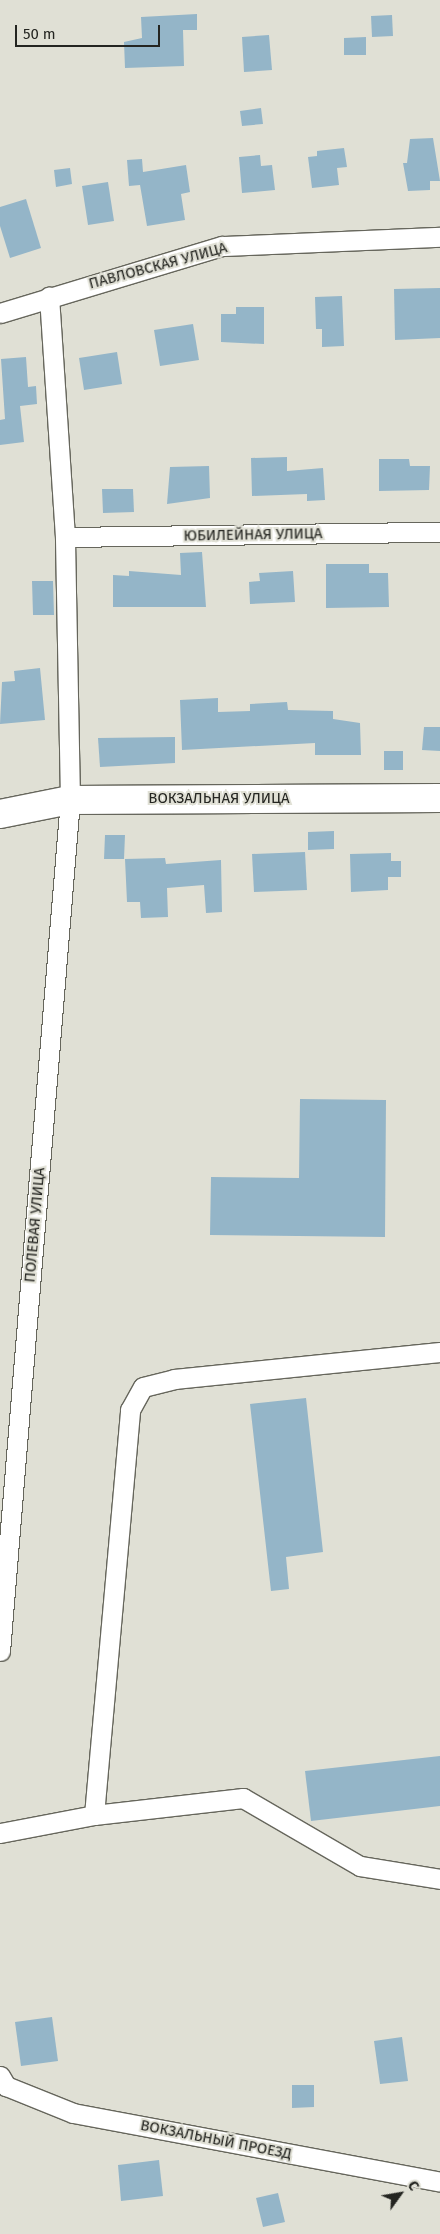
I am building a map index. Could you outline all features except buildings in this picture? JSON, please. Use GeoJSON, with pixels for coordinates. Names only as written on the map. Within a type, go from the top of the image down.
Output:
{"type":"FeatureCollection","features":[{"type":"Feature","properties":{"kind":"street","name":"ПАВЛОВСКАЯ УЛИЦА"},"geometry":{"type":"LineString","coordinates":[[0,313],[222,246],[440,237]]}},
{"type":"Feature","properties":{"kind":"street","name":"ПОЛЕВАЯ УЛИЦА"},"geometry":{"type":"LineString","coordinates":[[0,1651],[70,800],[65,537],[49,297]]}},
{"type":"Feature","properties":{"kind":"street","name":"ЮБИЛЕЙНАЯ УЛИЦА"},"geometry":{"type":"LineString","coordinates":[[65,537],[440,532]]}},
{"type":"Feature","properties":{"kind":"street","name":"ВОКЗАЛЬНАЯ УЛИЦА"},"geometry":{"type":"LineString","coordinates":[[0,814],[70,800],[440,798]]}},
{"type":"Feature","properties":{"kind":"street"},"geometry":{"type":"LineString","coordinates":[[94,1815],[130,1410],[143,1387],[174,1379],[440,1352]]}},
{"type":"Feature","properties":{"kind":"street"},"geometry":{"type":"LineString","coordinates":[[0,1832],[94,1815],[243,1798],[360,1866],[440,1879]]}},
{"type":"Feature","properties":{"kind":"street","name":"ВОКЗАЛЬНЫЙ ПРОЕЗД"},"geometry":{"type":"LineString","coordinates":[[0,2076],[6,2086],[73,2113],[440,2182]]}}]}
